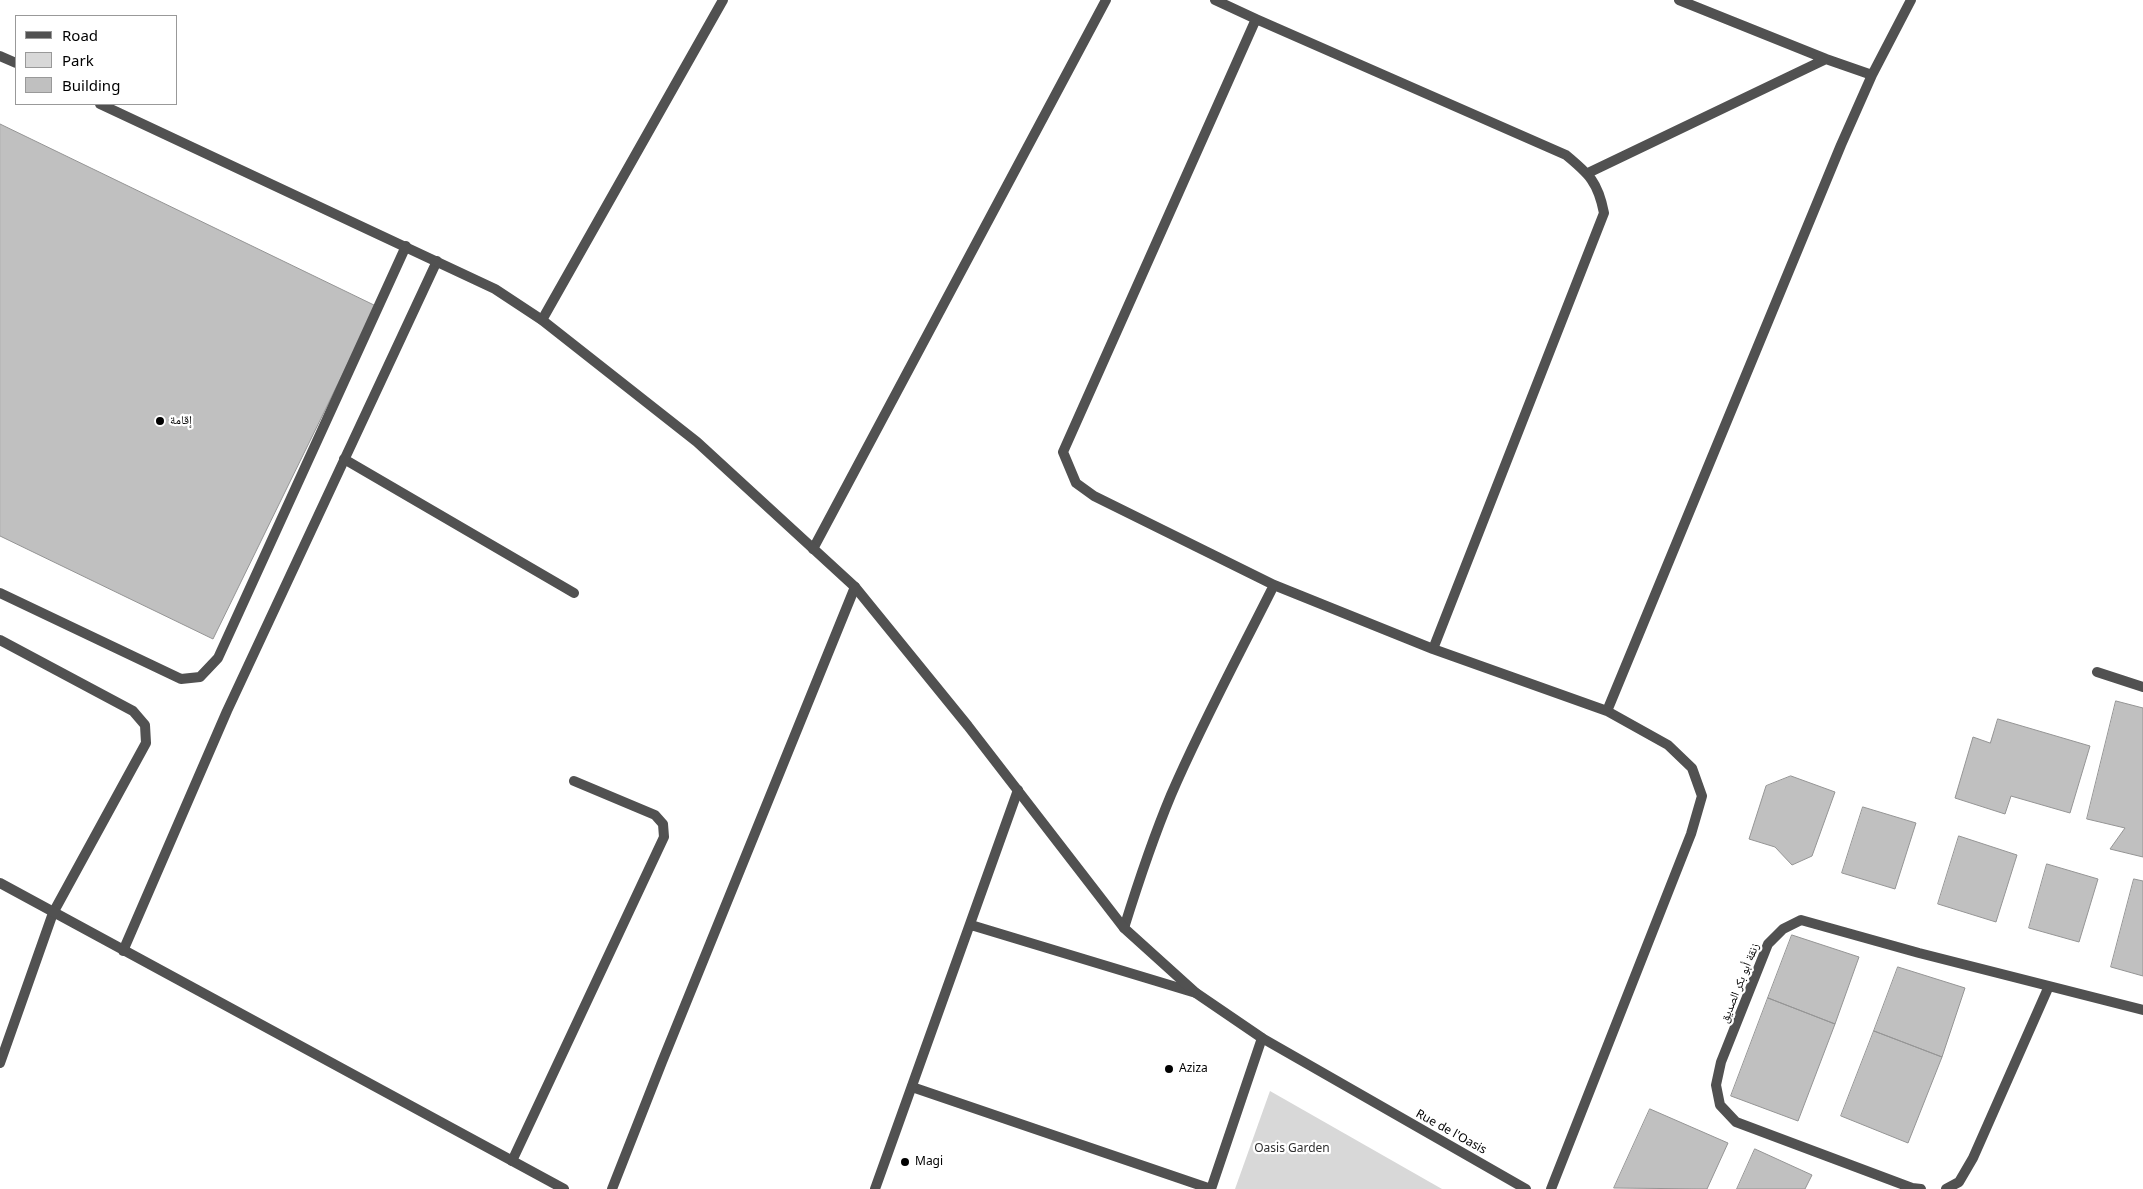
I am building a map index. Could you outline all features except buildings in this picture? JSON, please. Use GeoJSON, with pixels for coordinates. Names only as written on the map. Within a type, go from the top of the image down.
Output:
{"type":"FeatureCollection","features":[{"type":"Feature","properties":{"kind":"street"},"geometry":{"type":"LineString","coordinates":[[542,320],[723,0]]}},
{"type":"Feature","properties":{"kind":"street"},"geometry":{"type":"LineString","coordinates":[[813,549],[1106,0]]}},
{"type":"Feature","properties":{"kind":"street"},"geometry":{"type":"LineString","coordinates":[[1215,0],[1566,155],[1588,173],[1600,194],[1604,213],[1432,650]]}},
{"type":"Feature","properties":{"kind":"street"},"geometry":{"type":"LineString","coordinates":[[1679,0],[1826,59],[1872,75]]}},
{"type":"Feature","properties":{"kind":"street"},"geometry":{"type":"LineString","coordinates":[[1607,711],[1841,145],[1872,75],[1911,0]]}},
{"type":"Feature","properties":{"kind":"street"},"geometry":{"type":"LineString","coordinates":[[1256,19],[1063,452],[1076,483],[1094,496],[1274,585],[1432,650],[1607,711],[1668,745],[1692,768],[1702,796],[1691,834],[1551,1189]]}},
{"type":"Feature","properties":{"kind":"street"},"geometry":{"type":"LineString","coordinates":[[0,56],[15,63]]}},
{"type":"Feature","properties":{"kind":"street"},"geometry":{"type":"LineString","coordinates":[[1588,173],[1826,59]]}},
{"type":"Feature","properties":{"kind":"street"},"geometry":{"type":"LineString","coordinates":[[102,105],[495,289],[542,320],[697,442],[856,587],[1018,790],[1124,928],[1196,993]]}},
{"type":"Feature","properties":{"kind":"street"},"geometry":{"type":"LineString","coordinates":[[0,593],[181,679],[200,677],[218,658],[406,246]]}},
{"type":"Feature","properties":{"kind":"street"},"geometry":{"type":"LineString","coordinates":[[123,951],[227,711],[437,261]]}},
{"type":"Feature","properties":{"kind":"street"},"geometry":{"type":"LineString","coordinates":[[344,459],[574,593]]}},
{"type":"Feature","properties":{"kind":"street"},"geometry":{"type":"LineString","coordinates":[[1124,928],[1143,869],[1171,795],[1198,736],[1274,585]]}},
{"type":"Feature","properties":{"kind":"street"},"geometry":{"type":"LineString","coordinates":[[612,1189],[665,1052],[856,587]]}},
{"type":"Feature","properties":{"kind":"street"},"geometry":{"type":"LineString","coordinates":[[0,640],[133,711],[145,725],[146,743],[53,913],[0,1063]]}},
{"type":"Feature","properties":{"kind":"street"},"geometry":{"type":"LineString","coordinates":[[2098,672],[2143,688]]}},
{"type":"Feature","properties":{"kind":"street"},"geometry":{"type":"LineString","coordinates":[[512,1161],[664,837],[663,824],[656,815],[574,782]]}},
{"type":"Feature","properties":{"kind":"street"},"geometry":{"type":"LineString","coordinates":[[875,1189],[1018,790]]}},
{"type":"Feature","properties":{"kind":"street"},"geometry":{"type":"LineString","coordinates":[[0,883],[564,1189]]}},
{"type":"Feature","properties":{"kind":"street","name":"زنقة أبو بكر الصديق"},"geometry":{"type":"LineString","coordinates":[[1921,1189],[1912,1188],[1736,1122],[1720,1105],[1716,1086],[1721,1062],[1768,944],[1783,929],[1801,920],[1919,953],[2143,1010]]}},
{"type":"Feature","properties":{"kind":"street"},"geometry":{"type":"LineString","coordinates":[[971,925],[1196,993]]}},
{"type":"Feature","properties":{"kind":"street"},"geometry":{"type":"LineString","coordinates":[[1946,1189],[1959,1182],[1973,1158],[2049,986]]}},
{"type":"Feature","properties":{"kind":"street","name":"Rue de l'Oasis"},"geometry":{"type":"LineString","coordinates":[[1196,993],[1262,1038],[1526,1189]]}},
{"type":"Feature","properties":{"kind":"street"},"geometry":{"type":"LineString","coordinates":[[912,1087],[1211,1189],[1262,1038]]}},
{"type":"Feature","properties":{"kind":"green space","name":"Oasis Garden"},"geometry":{"type":"Polygon","coordinates":[[[1270,1091],[1442,1189],[1235,1189],[1270,1091]]]}},
{"type":"Feature","properties":{"kind":"place","name":"إقامة"},"geometry":{"type":"Point","coordinates":[160,421]}},
{"type":"Feature","properties":{"kind":"place","name":"Aziza"},"geometry":{"type":"Point","coordinates":[1169,1069]}},
{"type":"Feature","properties":{"kind":"place","name":"Magi"},"geometry":{"type":"Point","coordinates":[905,1162]}}]}
